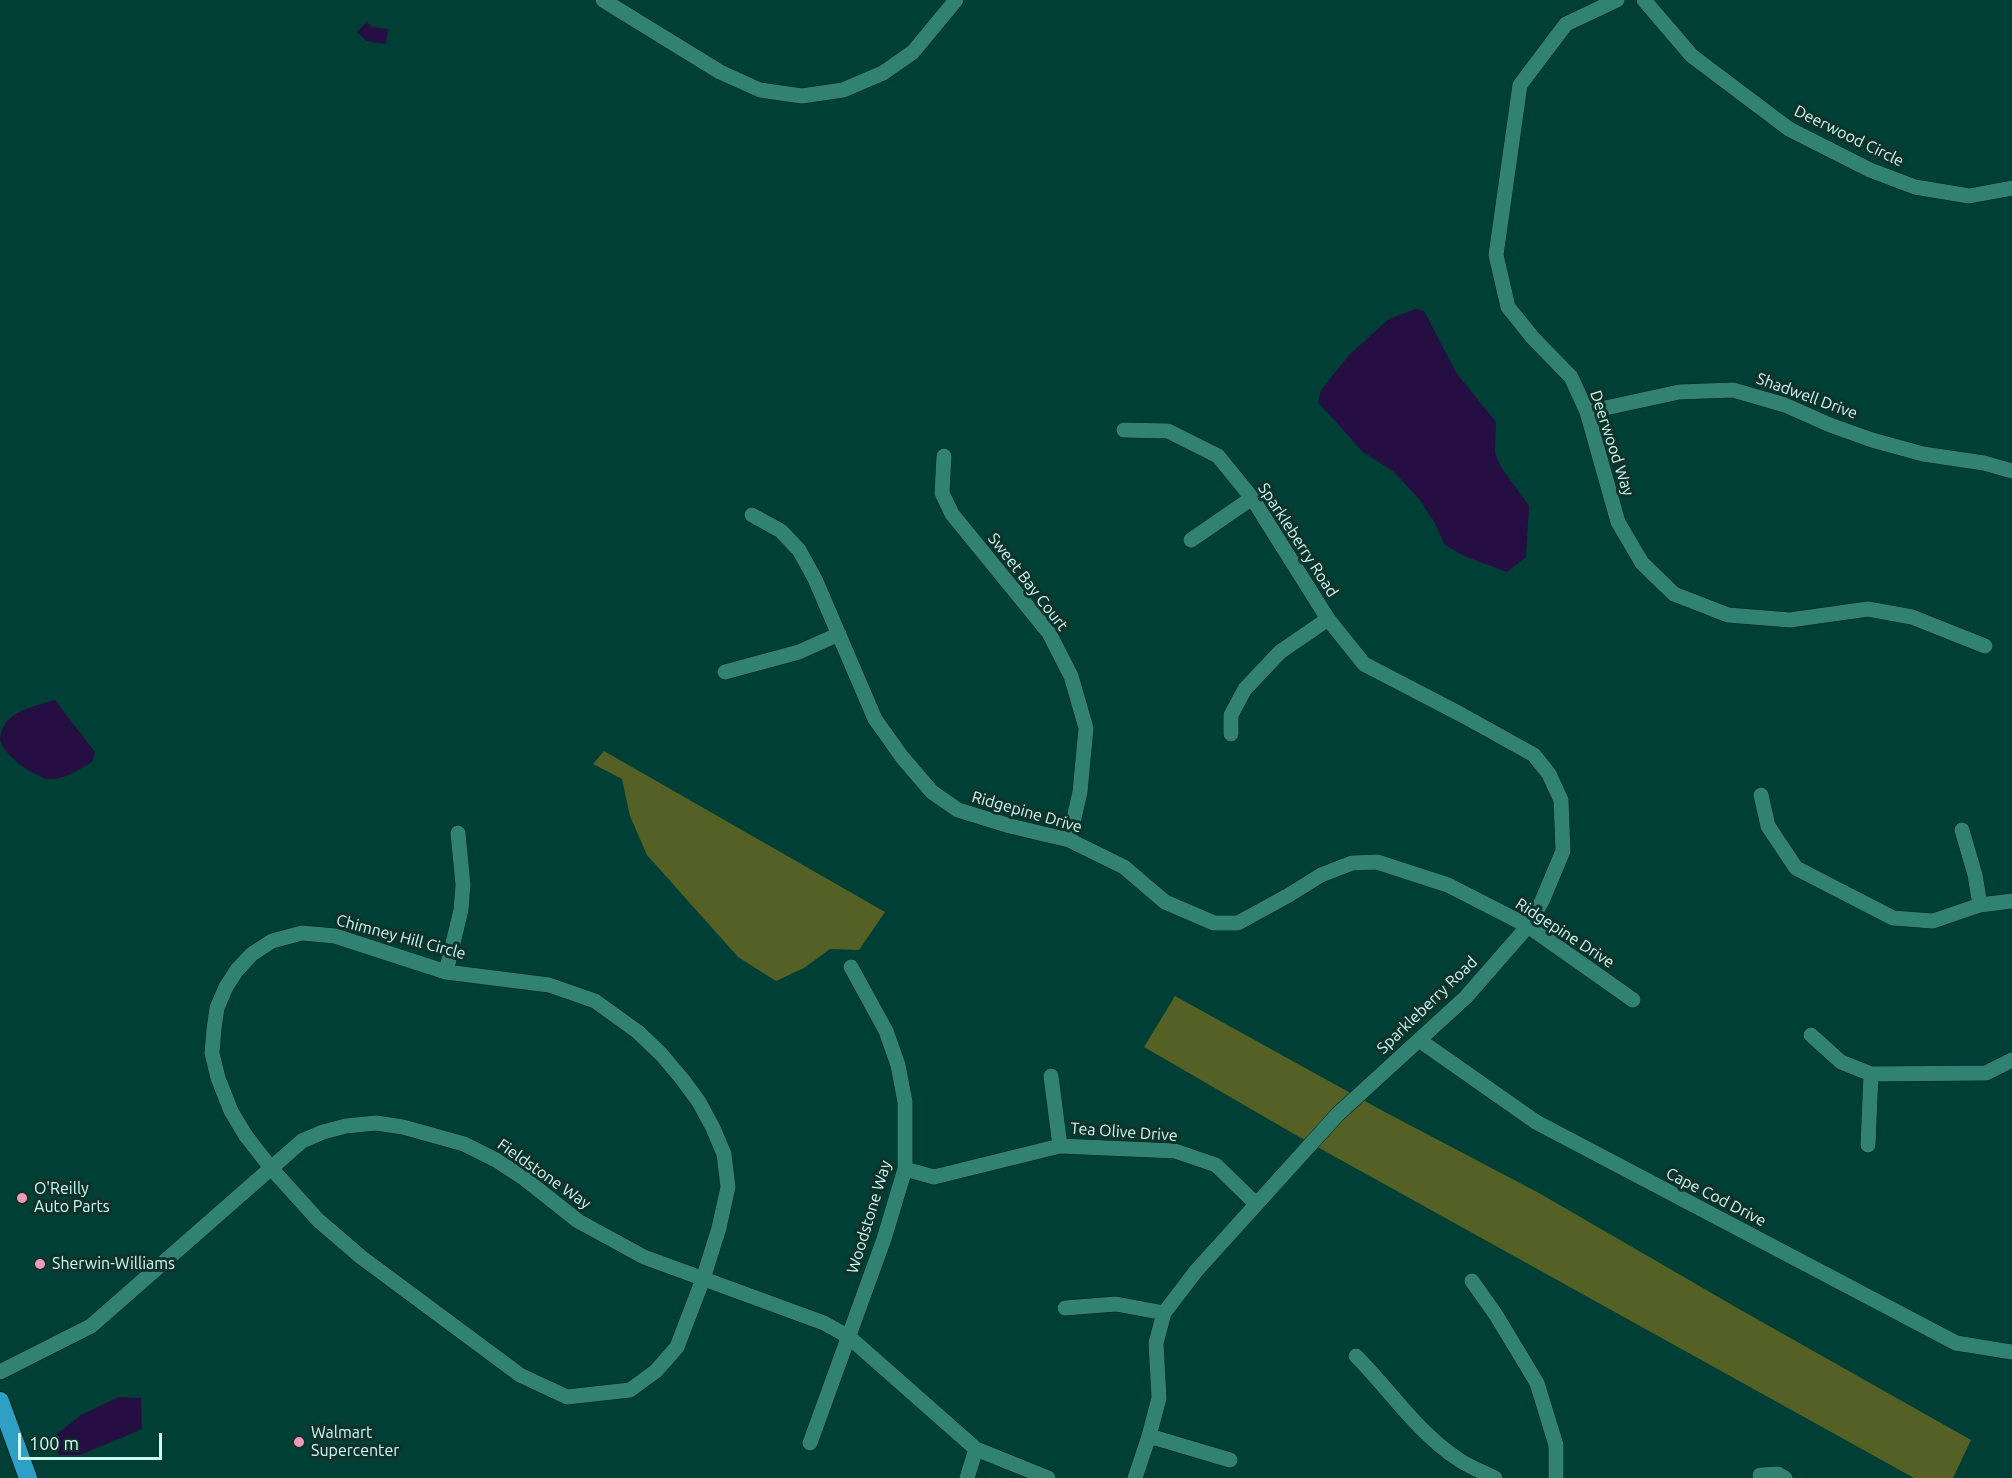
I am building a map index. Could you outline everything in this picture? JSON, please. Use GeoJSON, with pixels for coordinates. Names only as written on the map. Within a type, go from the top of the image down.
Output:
{"type":"FeatureCollection","features":[{"type":"Feature","properties":{"kind":"main road"},"geometry":{"type":"LineString","coordinates":[[0,1401],[28,1478]]}},
{"type":"Feature","properties":{"kind":"street"},"geometry":{"type":"LineString","coordinates":[[603,0],[720,72],[760,90],[802,96],[843,90],[883,73],[912,52],[956,0]]}},
{"type":"Feature","properties":{"kind":"street","name":"Deerwood Way"},"geometry":{"type":"LineString","coordinates":[[1617,0],[1566,24],[1520,85],[1496,255],[1508,307],[1533,338],[1571,377],[1587,412],[1618,522],[1642,563],[1674,594],[1728,615],[1790,620],[1868,609],[1912,617],[1985,646]]}},
{"type":"Feature","properties":{"kind":"street","name":"Deerwood Circle"},"geometry":{"type":"LineString","coordinates":[[1644,0],[1692,56],[1789,129],[1870,170],[1914,187],[1969,196],[2012,188]]}},
{"type":"Feature","properties":{"kind":"street","name":"Shadwell Drive"},"geometry":{"type":"LineString","coordinates":[[1587,412],[1679,392],[1733,390],[1785,405],[1872,440],[1923,454],[1984,463],[2012,471]]}},
{"type":"Feature","properties":{"kind":"street","name":"Sparkleberry Road"},"geometry":{"type":"LineString","coordinates":[[1124,430],[1167,431],[1218,456],[1252,498],[1328,619],[1364,664],[1534,755],[1550,774],[1561,800],[1563,851],[1542,902],[1528,927],[1466,997],[1338,1114],[1196,1271],[1164,1313],[1156,1343],[1159,1398],[1135,1478]]}},
{"type":"Feature","properties":{"kind":"street","name":"Sweet Bay Court"},"geometry":{"type":"LineString","coordinates":[[944,456],[942,493],[952,514],[1049,633],[1071,676],[1086,728],[1080,792],[1069,840]]}},
{"type":"Feature","properties":{"kind":"street"},"geometry":{"type":"LineString","coordinates":[[1191,540],[1252,498]]}},
{"type":"Feature","properties":{"kind":"street","name":"Ridgepine Drive"},"geometry":{"type":"LineString","coordinates":[[752,515],[781,531],[799,550],[815,579],[874,719],[932,792],[958,810],[1010,826],[1069,840],[1124,867],[1165,902],[1214,923],[1238,923],[1321,875],[1352,863],[1377,862],[1448,885],[1528,927],[1633,1000]]}},
{"type":"Feature","properties":{"kind":"street"},"geometry":{"type":"LineString","coordinates":[[1231,734],[1231,715],[1245,689],[1280,652],[1328,619]]}},
{"type":"Feature","properties":{"kind":"street"},"geometry":{"type":"LineString","coordinates":[[725,672],[799,652],[839,634]]}},
{"type":"Feature","properties":{"kind":"street"},"geometry":{"type":"LineString","coordinates":[[1761,795],[1768,826],[1796,868],[1893,918],[1933,921],[1980,905],[2012,901]]}},
{"type":"Feature","properties":{"kind":"street"},"geometry":{"type":"LineString","coordinates":[[1962,830],[1975,875],[1980,905]]}},
{"type":"Feature","properties":{"kind":"street"},"geometry":{"type":"LineString","coordinates":[[446,972],[461,910],[463,885],[458,833]]}},
{"type":"Feature","properties":{"kind":"street","name":"Chimney Hill Circle"},"geometry":{"type":"LineString","coordinates":[[302,933],[335,936],[446,972],[549,985],[595,1002],[638,1032],[661,1054],[699,1102],[724,1154],[729,1187],[703,1279],[676,1347],[656,1371],[630,1390],[567,1397],[520,1375],[361,1257],[318,1220],[271,1168],[246,1136],[231,1111],[218,1078],[212,1053],[218,1008],[226,987],[237,970],[252,954],[272,941],[302,933]]}},
{"type":"Feature","properties":{"kind":"street","name":"Woodstone Way"},"geometry":{"type":"LineString","coordinates":[[810,1443],[884,1239],[905,1169],[905,1102],[898,1065],[886,1031],[851,967]]}},
{"type":"Feature","properties":{"kind":"street"},"geometry":{"type":"LineString","coordinates":[[1811,1035],[1841,1062],[1871,1074],[1986,1072],[2012,1060]]}},
{"type":"Feature","properties":{"kind":"street","name":"Cape Cod Drive"},"geometry":{"type":"LineString","coordinates":[[1419,1040],[1536,1122],[1649,1183],[1956,1343],[2012,1352]]}},
{"type":"Feature","properties":{"kind":"street"},"geometry":{"type":"LineString","coordinates":[[1868,1145],[1871,1074]]}},
{"type":"Feature","properties":{"kind":"street"},"geometry":{"type":"LineString","coordinates":[[1051,1076],[1060,1146]]}},
{"type":"Feature","properties":{"kind":"street","name":"Fieldstone Way"},"geometry":{"type":"LineString","coordinates":[[0,1372],[91,1326],[302,1141],[346,1126],[376,1123],[403,1127],[464,1144],[496,1160],[525,1179],[578,1221],[644,1257],[824,1323],[849,1337],[976,1449],[1048,1478]]}},
{"type":"Feature","properties":{"kind":"street","name":"Tea Olive Drive"},"geometry":{"type":"LineString","coordinates":[[905,1169],[934,1177],[1060,1146],[1175,1151],[1215,1165],[1256,1204]]}},
{"type":"Feature","properties":{"kind":"street"},"geometry":{"type":"LineString","coordinates":[[1472,1281],[1496,1315],[1537,1383],[1556,1446],[1556,1478]]}},
{"type":"Feature","properties":{"kind":"street"},"geometry":{"type":"LineString","coordinates":[[1065,1308],[1116,1304],[1164,1313]]}},
{"type":"Feature","properties":{"kind":"street"},"geometry":{"type":"LineString","coordinates":[[1356,1356],[1379,1378],[1414,1422],[1458,1459],[1496,1478]]}},
{"type":"Feature","properties":{"kind":"street"},"geometry":{"type":"LineString","coordinates":[[1149,1436],[1230,1460]]}},
{"type":"Feature","properties":{"kind":"street"},"geometry":{"type":"LineString","coordinates":[[968,1478],[976,1449]]}},
{"type":"Feature","properties":{"kind":"street"},"geometry":{"type":"LineString","coordinates":[[1760,1475],[1778,1474],[1785,1478]]}},
{"type":"Feature","properties":{"kind":"green space"},"geometry":{"type":"Polygon","coordinates":[[[604,751],[885,912],[859,950],[830,949],[804,968],[776,981],[738,957],[647,855],[630,816],[622,779],[593,764],[604,751]]]}},
{"type":"Feature","properties":{"kind":"green space"},"geometry":{"type":"Polygon","coordinates":[[[1175,996],[1383,1111],[1539,1193],[1971,1440],[1953,1478],[1914,1478],[1294,1134],[1144,1047],[1175,996]]]}},
{"type":"Feature","properties":{"kind":"shaded area"},"geometry":{"type":"Polygon","coordinates":[[[367,22],[372,27],[388,29],[386,44],[367,41],[357,32],[367,22]]]}},
{"type":"Feature","properties":{"kind":"shaded area"},"geometry":{"type":"Polygon","coordinates":[[[1416,309],[1424,311],[1457,374],[1496,422],[1495,453],[1501,467],[1529,506],[1526,557],[1507,572],[1464,556],[1444,544],[1435,523],[1419,499],[1394,472],[1362,451],[1318,402],[1321,390],[1350,354],[1389,319],[1416,309]]]}},
{"type":"Feature","properties":{"kind":"shaded area"},"geometry":{"type":"Polygon","coordinates":[[[55,700],[95,752],[92,762],[67,776],[50,779],[36,775],[20,765],[2,746],[0,740],[5,724],[13,716],[30,707],[55,700]]]}},
{"type":"Feature","properties":{"kind":"shaded area"},"geometry":{"type":"Polygon","coordinates":[[[119,1397],[141,1398],[142,1429],[80,1455],[59,1455],[52,1438],[81,1415],[119,1397]]]}},
{"type":"Feature","properties":{"kind":"place","name":"O'Reilly Auto Parts"},"geometry":{"type":"Point","coordinates":[22,1198]}},
{"type":"Feature","properties":{"kind":"place","name":"Sherwin-Williams"},"geometry":{"type":"Point","coordinates":[40,1264]}},
{"type":"Feature","properties":{"kind":"place","name":"Walmart Supercenter"},"geometry":{"type":"Point","coordinates":[299,1442]}}]}
